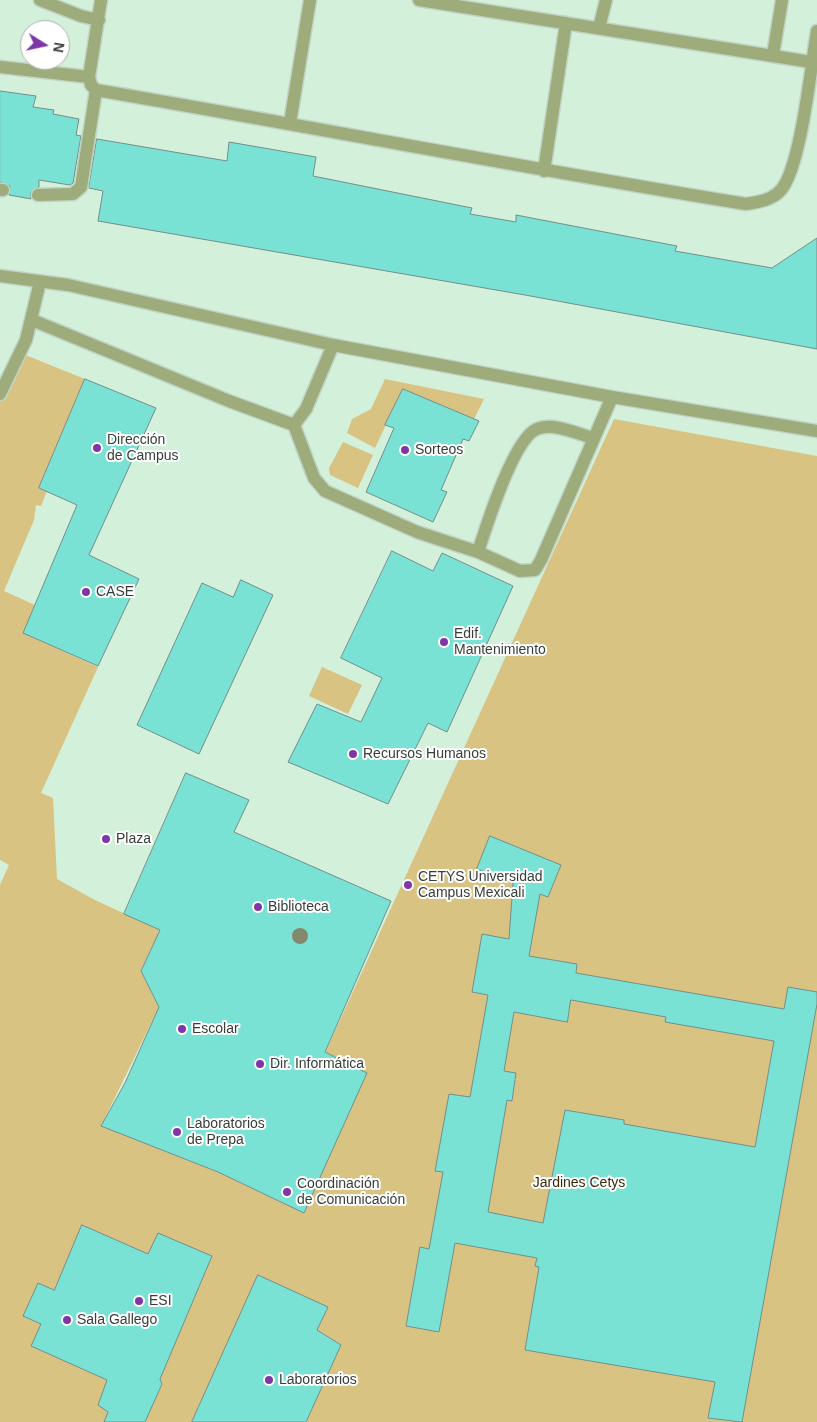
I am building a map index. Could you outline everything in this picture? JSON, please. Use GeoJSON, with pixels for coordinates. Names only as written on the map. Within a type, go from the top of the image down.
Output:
{"type":"FeatureCollection","features":[{"type":"Feature","properties":{"kind":"lane"},"geometry":{"type":"LineString","coordinates":[[40,0],[81,16],[99,20]]}},
{"type":"Feature","properties":{"kind":"lane"},"geometry":{"type":"LineString","coordinates":[[101,0],[89,77],[91,85],[96,90],[290,123],[544,171],[746,204],[762,202],[780,192],[786,184],[799,141],[817,31]]}},
{"type":"Feature","properties":{"kind":"lane"},"geometry":{"type":"LineString","coordinates":[[290,123],[310,0]]}},
{"type":"Feature","properties":{"kind":"lane"},"geometry":{"type":"LineString","coordinates":[[419,0],[811,62]]}},
{"type":"Feature","properties":{"kind":"lane"},"geometry":{"type":"LineString","coordinates":[[599,28],[606,0]]}},
{"type":"Feature","properties":{"kind":"lane"},"geometry":{"type":"LineString","coordinates":[[773,55],[782,0]]}},
{"type":"Feature","properties":{"kind":"lane"},"geometry":{"type":"LineString","coordinates":[[544,171],[566,23]]}},
{"type":"Feature","properties":{"kind":"lane"},"geometry":{"type":"LineString","coordinates":[[0,67],[89,77]]}},
{"type":"Feature","properties":{"kind":"lane"},"geometry":{"type":"LineString","coordinates":[[38,195],[73,194],[81,186],[96,90]]}},
{"type":"Feature","properties":{"kind":"lane"},"geometry":{"type":"LineString","coordinates":[[0,276],[68,285],[333,345],[612,397],[817,431]]}},
{"type":"Feature","properties":{"kind":"lane"},"geometry":{"type":"LineString","coordinates":[[0,394],[26,340],[40,282]]}},
{"type":"Feature","properties":{"kind":"lane"},"geometry":{"type":"LineString","coordinates":[[32,320],[229,401],[294,425],[314,478],[325,491],[417,532],[478,552],[520,572],[535,570],[612,397]]}},
{"type":"Feature","properties":{"kind":"lane"},"geometry":{"type":"LineString","coordinates":[[294,425],[306,409],[333,345]]}},
{"type":"Feature","properties":{"kind":"lane"},"geometry":{"type":"LineString","coordinates":[[478,552],[508,472],[522,443],[530,434],[537,429],[547,427],[593,438]]}},
{"type":"Feature","properties":{"kind":"shaded area","name":"CETYS Universidad Campus Mexicali"},"geometry":{"type":"Polygon","coordinates":[[[0,0],[817,0],[817,1422],[0,1422],[0,0]]]}},
{"type":"Feature","properties":{"kind":"green space","name":"Jardines Cetys"},"geometry":{"type":"Polygon","coordinates":[[[23,354],[85,379],[39,487],[47,491],[41,506],[36,505],[34,520],[4,591],[35,605],[23,633],[98,667],[41,793],[53,798],[57,879],[95,900],[160,930],[141,970],[159,1007],[101,1126],[218,1172],[304,1213],[366,1073],[325,1053],[614,419],[817,456],[817,1422],[0,1422],[0,885],[9,865],[0,860],[0,399],[23,354]]]}},
{"type":"Feature","properties":{"kind":"green space"},"geometry":{"type":"Polygon","coordinates":[[[385,379],[484,399],[474,419],[403,389],[375,448],[347,433],[352,419],[371,409],[385,379]]]}},
{"type":"Feature","properties":{"kind":"green space"},"geometry":{"type":"Polygon","coordinates":[[[343,442],[373,455],[358,488],[330,475],[329,468],[343,442]]]}},
{"type":"Feature","properties":{"kind":"green space"},"geometry":{"type":"Polygon","coordinates":[[[322,667],[362,685],[348,714],[309,696],[322,667]]]}},
{"type":"Feature","properties":{"kind":"building"},"geometry":{"type":"Polygon","coordinates":[[[0,91],[36,96],[33,107],[54,110],[53,114],[79,119],[76,135],[81,136],[73,183],[70,185],[39,180],[39,187],[31,192],[31,199],[9,195],[10,186],[0,182],[0,91]]]}},
{"type":"Feature","properties":{"kind":"building"},"geometry":{"type":"Polygon","coordinates":[[[97,139],[227,161],[229,142],[316,157],[313,176],[472,208],[470,214],[516,222],[516,215],[677,246],[675,251],[772,268],[817,238],[817,349],[525,295],[98,221],[103,191],[89,188],[97,139]]]}},
{"type":"Feature","properties":{"kind":"building"},"geometry":{"type":"Polygon","coordinates":[[[85,379],[156,408],[89,555],[139,579],[98,666],[23,633],[77,505],[39,488],[85,379]]]}},
{"type":"Feature","properties":{"kind":"building","name":"Sorteos"},"geometry":{"type":"Polygon","coordinates":[[[403,389],[479,421],[469,441],[463,439],[441,490],[447,492],[433,522],[366,492],[394,428],[385,425],[403,389]]]}},
{"type":"Feature","properties":{"kind":"building"},"geometry":{"type":"Polygon","coordinates":[[[392,551],[433,571],[442,553],[513,586],[447,732],[428,723],[388,804],[288,762],[317,704],[361,722],[382,678],[341,658],[392,551]]]}},
{"type":"Feature","properties":{"kind":"building"},"geometry":{"type":"Polygon","coordinates":[[[241,580],[273,595],[199,754],[137,725],[202,583],[233,597],[241,580]]]}},
{"type":"Feature","properties":{"kind":"building"},"geometry":{"type":"Polygon","coordinates":[[[186,773],[249,800],[234,832],[391,901],[325,1052],[367,1073],[304,1213],[218,1172],[101,1126],[125,1083],[159,1007],[141,971],[160,930],[124,914],[186,773]]]}},
{"type":"Feature","properties":{"kind":"building"},"geometry":{"type":"Polygon","coordinates":[[[490,836],[561,865],[548,897],[540,894],[529,956],[577,964],[576,973],[784,1009],[788,987],[817,992],[817,1004],[742,1422],[708,1418],[715,1382],[525,1350],[539,1267],[535,1266],[537,1258],[455,1243],[439,1332],[406,1326],[420,1247],[429,1249],[443,1172],[435,1171],[449,1094],[470,1097],[488,995],[472,992],[482,934],[509,939],[513,883],[477,869],[490,836]],[[571,1000],[567,1022],[514,1012],[504,1071],[516,1073],[512,1101],[507,1100],[488,1212],[543,1223],[565,1110],[624,1120],[624,1124],[755,1147],[774,1041],[665,1022],[666,1017],[571,1000]]]}},
{"type":"Feature","properties":{"kind":"building"},"geometry":{"type":"Polygon","coordinates":[[[82,1225],[148,1254],[158,1233],[212,1256],[160,1379],[162,1384],[145,1422],[104,1422],[108,1412],[98,1405],[107,1380],[31,1346],[41,1324],[23,1316],[38,1283],[54,1290],[82,1225]]]}},
{"type":"Feature","properties":{"kind":"building","name":"Laboratorios"},"geometry":{"type":"Polygon","coordinates":[[[258,1275],[328,1307],[317,1330],[341,1345],[306,1422],[192,1422],[258,1275]]]}},
{"type":"Feature","properties":{"kind":"place","name":"Dirección de Campus"},"geometry":{"type":"Point","coordinates":[97,448]}},
{"type":"Feature","properties":{"kind":"place","name":"Sorteos"},"geometry":{"type":"Point","coordinates":[405,450]}},
{"type":"Feature","properties":{"kind":"place","name":"CASE"},"geometry":{"type":"Point","coordinates":[86,592]}},
{"type":"Feature","properties":{"kind":"place","name":"Edif. Mantenimiento"},"geometry":{"type":"Point","coordinates":[444,642]}},
{"type":"Feature","properties":{"kind":"place","name":"Recursos Humanos"},"geometry":{"type":"Point","coordinates":[353,754]}},
{"type":"Feature","properties":{"kind":"place","name":"Plaza"},"geometry":{"type":"Point","coordinates":[106,839]}},
{"type":"Feature","properties":{"kind":"place","name":"CETYS Universidad Campus Mexicali"},"geometry":{"type":"Point","coordinates":[408,885]}},
{"type":"Feature","properties":{"kind":"place","name":"Biblioteca"},"geometry":{"type":"Point","coordinates":[258,907]}},
{"type":"Feature","properties":{"kind":"place","name":"Escolar"},"geometry":{"type":"Point","coordinates":[182,1029]}},
{"type":"Feature","properties":{"kind":"place","name":"Dir. Informática"},"geometry":{"type":"Point","coordinates":[260,1064]}},
{"type":"Feature","properties":{"kind":"place","name":"Laboratorios de Prepa"},"geometry":{"type":"Point","coordinates":[177,1132]}},
{"type":"Feature","properties":{"kind":"place","name":"Coordinación de Comunicación"},"geometry":{"type":"Point","coordinates":[287,1192]}},
{"type":"Feature","properties":{"kind":"place","name":"ESI"},"geometry":{"type":"Point","coordinates":[139,1301]}},
{"type":"Feature","properties":{"kind":"place","name":"Sala Gallego"},"geometry":{"type":"Point","coordinates":[67,1320]}},
{"type":"Feature","properties":{"kind":"place","name":"Laboratorios"},"geometry":{"type":"Point","coordinates":[269,1380]}}]}
